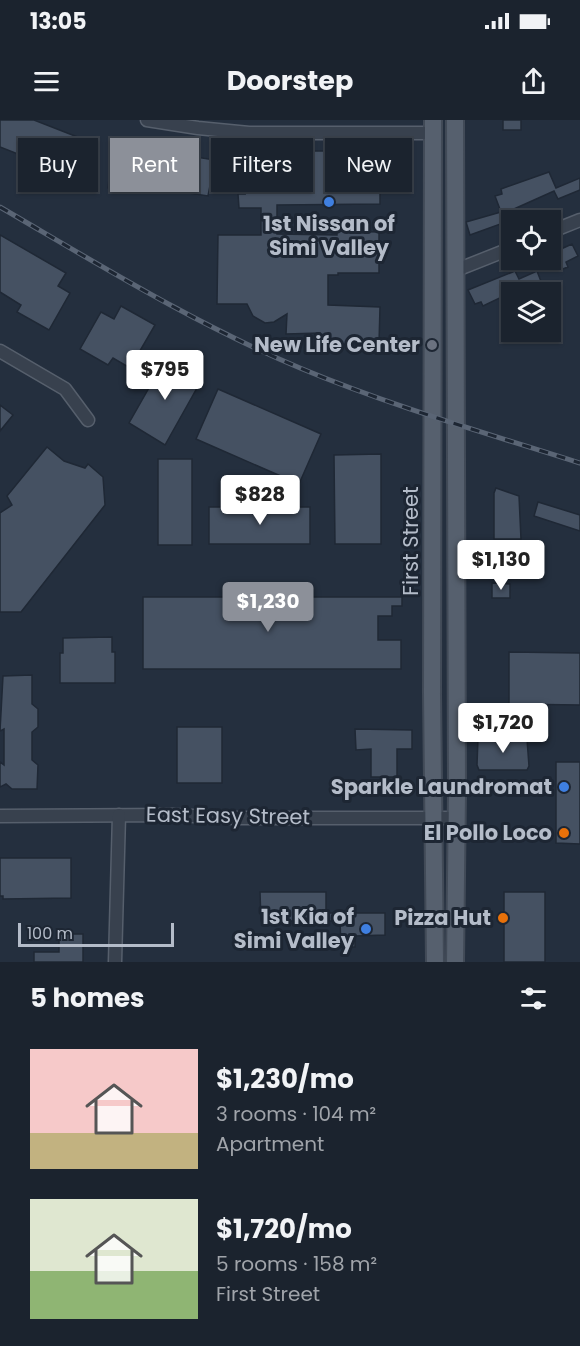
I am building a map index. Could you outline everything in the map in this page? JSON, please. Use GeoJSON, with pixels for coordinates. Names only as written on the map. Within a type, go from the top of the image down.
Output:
{"type":"FeatureCollection","features":[{"type":"Feature","properties":{"kind":"main road"},"geometry":{"type":"LineString","coordinates":[[433,126],[455,126],[456,818],[454,962]]}},
{"type":"Feature","properties":{"kind":"main road","name":"First Street"},"geometry":{"type":"LineString","coordinates":[[433,126],[435,962]]}},
{"type":"Feature","properties":{"kind":"main road"},"geometry":{"type":"LineString","coordinates":[[434,281],[454,271]]}},
{"type":"Feature","properties":{"kind":"street"},"geometry":{"type":"LineString","coordinates":[[147,120],[249,133],[433,126]]}},
{"type":"Feature","properties":{"kind":"street"},"geometry":{"type":"LineString","coordinates":[[561,228],[580,220]]}},
{"type":"Feature","properties":{"kind":"street"},"geometry":{"type":"LineString","coordinates":[[454,271],[501,252]]}},
{"type":"Feature","properties":{"kind":"street"},"geometry":{"type":"LineString","coordinates":[[0,351],[65,389],[88,420]]}},
{"type":"Feature","properties":{"kind":"street"},"geometry":{"type":"LineString","coordinates":[[115,962],[119,815]]}},
{"type":"Feature","properties":{"kind":"street","name":"East Easy Street"},"geometry":{"type":"LineString","coordinates":[[0,816],[456,818]]}},
{"type":"Feature","properties":{"kind":"building"},"geometry":{"type":"Polygon","coordinates":[[[0,120],[34,120],[80,138],[18,138],[18,154],[0,147],[0,120]]]}},
{"type":"Feature","properties":{"kind":"building"},"geometry":{"type":"Polygon","coordinates":[[[503,120],[521,120],[521,130],[503,130],[503,120]]]}},
{"type":"Feature","properties":{"kind":"building"},"geometry":{"type":"Polygon","coordinates":[[[313,151],[325,151],[325,192],[380,192],[380,204],[277,205],[277,234],[337,235],[337,231],[379,232],[379,273],[328,275],[328,305],[380,307],[379,343],[320,345],[320,333],[286,334],[287,314],[274,322],[265,323],[253,316],[247,304],[217,304],[218,235],[261,235],[261,208],[239,208],[238,194],[245,194],[244,192],[313,192],[313,151]]]}},
{"type":"Feature","properties":{"kind":"building"},"geometry":{"type":"Polygon","coordinates":[[[199,157],[211,159],[208,196],[183,192],[199,192],[199,157]]]}},
{"type":"Feature","properties":{"kind":"building"},"geometry":{"type":"Polygon","coordinates":[[[549,172],[556,188],[580,178],[580,190],[558,199],[554,191],[514,210],[501,210],[501,212],[495,196],[502,194],[501,189],[549,172]]]}},
{"type":"Feature","properties":{"kind":"building"},"geometry":{"type":"Polygon","coordinates":[[[501,212],[501,224],[470,235],[466,222],[501,212]]]}},
{"type":"Feature","properties":{"kind":"building"},"geometry":{"type":"Polygon","coordinates":[[[0,235],[66,273],[58,286],[70,293],[49,330],[17,312],[21,305],[0,292],[0,235]]]}},
{"type":"Feature","properties":{"kind":"building"},"geometry":{"type":"Polygon","coordinates":[[[572,244],[578,256],[566,262],[568,267],[561,270],[561,249],[572,244]]]}},
{"type":"Feature","properties":{"kind":"building"},"geometry":{"type":"Polygon","coordinates":[[[515,271],[519,279],[537,271],[541,282],[501,282],[501,297],[483,306],[481,302],[475,304],[468,290],[515,271]]]}},
{"type":"Feature","properties":{"kind":"building"},"geometry":{"type":"Polygon","coordinates":[[[121,306],[155,325],[130,368],[113,358],[108,365],[80,349],[101,312],[114,319],[121,306]]]}},
{"type":"Feature","properties":{"kind":"building"},"geometry":{"type":"Polygon","coordinates":[[[166,358],[202,379],[165,445],[129,423],[166,358]]]}},
{"type":"Feature","properties":{"kind":"building"},"geometry":{"type":"Polygon","coordinates":[[[218,389],[321,434],[299,484],[196,439],[218,389]]]}},
{"type":"Feature","properties":{"kind":"building"},"geometry":{"type":"Polygon","coordinates":[[[0,405],[13,415],[0,431],[0,405]]]}},
{"type":"Feature","properties":{"kind":"building"},"geometry":{"type":"Polygon","coordinates":[[[47,447],[64,461],[85,468],[88,464],[103,477],[105,505],[21,612],[0,612],[0,513],[12,505],[7,496],[47,447]]]}},
{"type":"Feature","properties":{"kind":"building"},"geometry":{"type":"Polygon","coordinates":[[[381,454],[381,544],[335,544],[334,455],[381,454]]]}},
{"type":"Feature","properties":{"kind":"building"},"geometry":{"type":"Polygon","coordinates":[[[158,459],[192,459],[192,545],[158,545],[158,459]]]}},
{"type":"Feature","properties":{"kind":"building"},"geometry":{"type":"Polygon","coordinates":[[[496,488],[519,496],[521,539],[494,539],[494,493],[496,488]]]}},
{"type":"Feature","properties":{"kind":"building"},"geometry":{"type":"Polygon","coordinates":[[[538,502],[580,515],[580,531],[534,516],[538,502]]]}},
{"type":"Feature","properties":{"kind":"building"},"geometry":{"type":"Polygon","coordinates":[[[209,507],[310,507],[310,544],[209,544],[209,507]]]}},
{"type":"Feature","properties":{"kind":"building"},"geometry":{"type":"Polygon","coordinates":[[[492,583],[510,584],[510,598],[492,598],[492,583]]]}},
{"type":"Feature","properties":{"kind":"building"},"geometry":{"type":"Polygon","coordinates":[[[143,597],[402,597],[402,606],[392,606],[392,616],[378,616],[378,640],[401,640],[401,669],[143,669],[143,597]]]}},
{"type":"Feature","properties":{"kind":"building"},"geometry":{"type":"Polygon","coordinates":[[[112,637],[112,652],[115,652],[115,683],[60,683],[60,653],[63,653],[63,638],[112,637]]]}},
{"type":"Feature","properties":{"kind":"building"},"geometry":{"type":"Polygon","coordinates":[[[509,652],[580,653],[580,705],[509,704],[509,652]]]}},
{"type":"Feature","properties":{"kind":"building"},"geometry":{"type":"Polygon","coordinates":[[[32,675],[32,704],[38,709],[38,727],[32,732],[32,760],[38,765],[37,789],[12,789],[6,784],[0,787],[0,762],[4,765],[4,729],[0,731],[3,676],[32,675]]]}},
{"type":"Feature","properties":{"kind":"building"},"geometry":{"type":"Polygon","coordinates":[[[177,727],[222,727],[222,783],[177,783],[177,727]]]}},
{"type":"Feature","properties":{"kind":"building"},"geometry":{"type":"Polygon","coordinates":[[[355,729],[412,730],[412,749],[397,749],[397,777],[371,777],[371,749],[356,750],[355,729]]]}},
{"type":"Feature","properties":{"kind":"building"},"geometry":{"type":"Polygon","coordinates":[[[478,738],[527,739],[529,766],[527,770],[479,770],[477,765],[478,738]]]}},
{"type":"Feature","properties":{"kind":"building"},"geometry":{"type":"Polygon","coordinates":[[[556,762],[580,762],[580,844],[556,843],[556,762]]]}},
{"type":"Feature","properties":{"kind":"building"},"geometry":{"type":"Polygon","coordinates":[[[0,858],[71,858],[71,898],[3,899],[3,896],[0,896],[0,858]]]}},
{"type":"Feature","properties":{"kind":"building"},"geometry":{"type":"Polygon","coordinates":[[[260,892],[326,892],[326,913],[385,913],[385,935],[355,936],[355,947],[341,947],[340,921],[261,921],[260,892]]]}},
{"type":"Feature","properties":{"kind":"building"},"geometry":{"type":"Polygon","coordinates":[[[504,892],[545,892],[545,962],[504,962],[504,892]]]}},
{"type":"Feature","properties":{"kind":"building"},"geometry":{"type":"Polygon","coordinates":[[[59,934],[83,934],[83,962],[34,962],[34,952],[59,952],[59,934]]]}},
{"type":"Feature","properties":{"kind":"railway"},"geometry":{"type":"LineString","coordinates":[[0,207],[185,313],[261,351],[369,395],[580,463]]}},
{"type":"Feature","properties":{"kind":"place","name":"1st Nissan of Simi Valley"},"geometry":{"type":"Point","coordinates":[329,202]}},
{"type":"Feature","properties":{"kind":"place","name":"New Life Center"},"geometry":{"type":"Point","coordinates":[432,345]}},
{"type":"Feature","properties":{"kind":"place","name":"Sparkle Laundromat"},"geometry":{"type":"Point","coordinates":[564,787]}},
{"type":"Feature","properties":{"kind":"place","name":"El Pollo Loco"},"geometry":{"type":"Point","coordinates":[564,833]}},
{"type":"Feature","properties":{"kind":"place","name":"Pizza Hut"},"geometry":{"type":"Point","coordinates":[503,918]}},
{"type":"Feature","properties":{"kind":"place","name":"1st Kia of Simi Valley"},"geometry":{"type":"Point","coordinates":[366,929]}}]}
